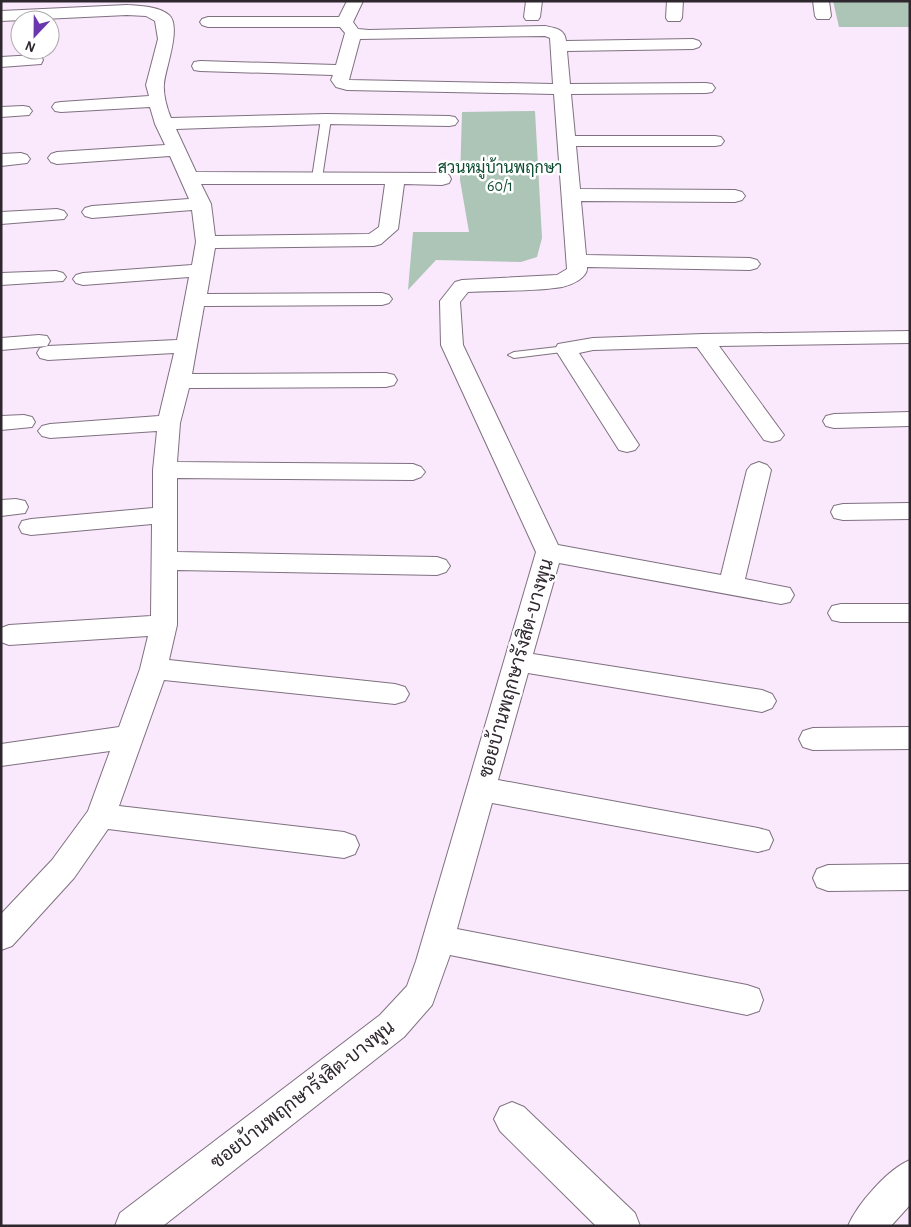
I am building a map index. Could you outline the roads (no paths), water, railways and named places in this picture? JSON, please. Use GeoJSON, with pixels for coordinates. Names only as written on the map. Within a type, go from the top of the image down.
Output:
{"type":"FeatureCollection","features":[{"type":"Feature","properties":{"kind":"street"},"geometry":{"type":"LineString","coordinates":[[532,17],[534,1]]}},
{"type":"Feature","properties":{"kind":"street"},"geometry":{"type":"LineString","coordinates":[[674,18],[675,1]]}},
{"type":"Feature","properties":{"kind":"street"},"geometry":{"type":"LineString","coordinates":[[1,16],[127,10],[149,12],[163,18],[166,40],[155,85],[158,101],[164,124],[201,204],[206,242],[180,381],[168,423],[165,470],[164,625],[154,669],[101,816],[63,869],[1,936]]}},
{"type":"Feature","properties":{"kind":"street"},"geometry":{"type":"LineString","coordinates":[[208,22],[351,19],[369,35],[554,33],[558,37],[559,46],[576,261],[750,264]]}},
{"type":"Feature","properties":{"kind":"street"},"geometry":{"type":"LineString","coordinates":[[351,19],[340,80],[347,85],[562,89],[706,88]]}},
{"type":"Feature","properties":{"kind":"street"},"geometry":{"type":"LineString","coordinates":[[559,46],[692,44]]}},
{"type":"Feature","properties":{"kind":"street"},"geometry":{"type":"LineString","coordinates":[[1,62],[35,60]]}},
{"type":"Feature","properties":{"kind":"street"},"geometry":{"type":"LineString","coordinates":[[200,66],[343,70]]}},
{"type":"Feature","properties":{"kind":"street"},"geometry":{"type":"LineString","coordinates":[[61,107],[158,101]]}},
{"type":"Feature","properties":{"kind":"street"},"geometry":{"type":"LineString","coordinates":[[1,112],[24,111]]}},
{"type":"Feature","properties":{"kind":"street"},"geometry":{"type":"LineString","coordinates":[[164,124],[326,119],[449,121]]}},
{"type":"Feature","properties":{"kind":"street"},"geometry":{"type":"LineString","coordinates":[[567,141],[715,141]]}},
{"type":"Feature","properties":{"kind":"street"},"geometry":{"type":"LineString","coordinates":[[57,158],[177,150]]}},
{"type":"Feature","properties":{"kind":"street"},"geometry":{"type":"LineString","coordinates":[[1,160],[21,159]]}},
{"type":"Feature","properties":{"kind":"street"},"geometry":{"type":"LineString","coordinates":[[190,178],[442,179]]}},
{"type":"Feature","properties":{"kind":"street"},"geometry":{"type":"LineString","coordinates":[[206,242],[374,240],[388,230],[395,178]]}},
{"type":"Feature","properties":{"kind":"street"},"geometry":{"type":"LineString","coordinates":[[571,195],[735,196]]}},
{"type":"Feature","properties":{"kind":"street"},"geometry":{"type":"LineString","coordinates":[[92,212],[201,204]]}},
{"type":"Feature","properties":{"kind":"street"},"geometry":{"type":"LineString","coordinates":[[1,218],[57,215]]}},
{"type":"Feature","properties":{"kind":"street","name":"ซอยบ้านพฤกษารังสิต-บางพูน"},"geometry":{"type":"LineString","coordinates":[[133,1226],[392,1026],[420,995],[438,939],[549,552],[452,345],[450,301],[462,286],[561,280],[577,272],[576,261]]}},
{"type":"Feature","properties":{"kind":"street"},"geometry":{"type":"LineString","coordinates":[[83,279],[200,270]]}},
{"type":"Feature","properties":{"kind":"street"},"geometry":{"type":"LineString","coordinates":[[1,279],[56,277]]}},
{"type":"Feature","properties":{"kind":"street"},"geometry":{"type":"LineString","coordinates":[[195,300],[382,299]]}},
{"type":"Feature","properties":{"kind":"street"},"geometry":{"type":"LineString","coordinates":[[627,446],[566,349],[593,344],[703,340],[910,337]]}},
{"type":"Feature","properties":{"kind":"street"},"geometry":{"type":"LineString","coordinates":[[703,340],[772,435]]}},
{"type":"Feature","properties":{"kind":"street"},"geometry":{"type":"LineString","coordinates":[[1,344],[43,347],[186,346]]}},
{"type":"Feature","properties":{"kind":"street"},"geometry":{"type":"LineString","coordinates":[[180,381],[386,380]]}},
{"type":"Feature","properties":{"kind":"street"},"geometry":{"type":"LineString","coordinates":[[834,421],[910,419]]}},
{"type":"Feature","properties":{"kind":"street"},"geometry":{"type":"LineString","coordinates":[[1,423],[24,422]]}},
{"type":"Feature","properties":{"kind":"street"},"geometry":{"type":"LineString","coordinates":[[50,431],[168,423]]}},
{"type":"Feature","properties":{"kind":"street"},"geometry":{"type":"LineString","coordinates":[[165,470],[413,472]]}},
{"type":"Feature","properties":{"kind":"street"},"geometry":{"type":"LineString","coordinates":[[731,586],[759,470]]}},
{"type":"Feature","properties":{"kind":"street"},"geometry":{"type":"LineString","coordinates":[[843,512],[910,511]]}},
{"type":"Feature","properties":{"kind":"street"},"geometry":{"type":"LineString","coordinates":[[31,527],[165,515]]}},
{"type":"Feature","properties":{"kind":"street"},"geometry":{"type":"LineString","coordinates":[[549,552],[781,595]]}},
{"type":"Feature","properties":{"kind":"street"},"geometry":{"type":"LineString","coordinates":[[165,561],[437,566]]}},
{"type":"Feature","properties":{"kind":"street"},"geometry":{"type":"LineString","coordinates":[[841,613],[910,613]]}},
{"type":"Feature","properties":{"kind":"street"},"geometry":{"type":"LineString","coordinates":[[9,635],[164,625]]}},
{"type":"Feature","properties":{"kind":"street"},"geometry":{"type":"LineString","coordinates":[[517,661],[762,701]]}},
{"type":"Feature","properties":{"kind":"street"},"geometry":{"type":"LineString","coordinates":[[154,669],[394,694]]}},
{"type":"Feature","properties":{"kind":"street"},"geometry":{"type":"LineString","coordinates":[[1,755],[129,738]]}},
{"type":"Feature","properties":{"kind":"street"},"geometry":{"type":"LineString","coordinates":[[813,739],[910,738]]}},
{"type":"Feature","properties":{"kind":"street"},"geometry":{"type":"LineString","coordinates":[[481,789],[758,840]]}},
{"type":"Feature","properties":{"kind":"street"},"geometry":{"type":"LineString","coordinates":[[101,816],[344,845]]}},
{"type":"Feature","properties":{"kind":"street"},"geometry":{"type":"LineString","coordinates":[[828,878],[910,877]]}},
{"type":"Feature","properties":{"kind":"street"},"geometry":{"type":"LineString","coordinates":[[438,939],[747,1000]]}},
{"type":"Feature","properties":{"kind":"street"},"geometry":{"type":"LineString","coordinates":[[512,1120],[622,1226]]}},
{"type":"Feature","properties":{"kind":"street"},"geometry":{"type":"LineString","coordinates":[[866,1226],[910,1178]]}},
{"type":"Feature","properties":{"kind":"lane"},"geometry":{"type":"LineString","coordinates":[[317,178],[326,119]]}},
{"type":"Feature","properties":{"kind":"lane"},"geometry":{"type":"LineString","coordinates":[[514,355],[566,349]]}},
{"type":"Feature","properties":{"kind":"park label","name":"สวนหมู่บ้านพฤกษา 60/1"},"geometry":{"type":"Point","coordinates":[500,176]}}]}
